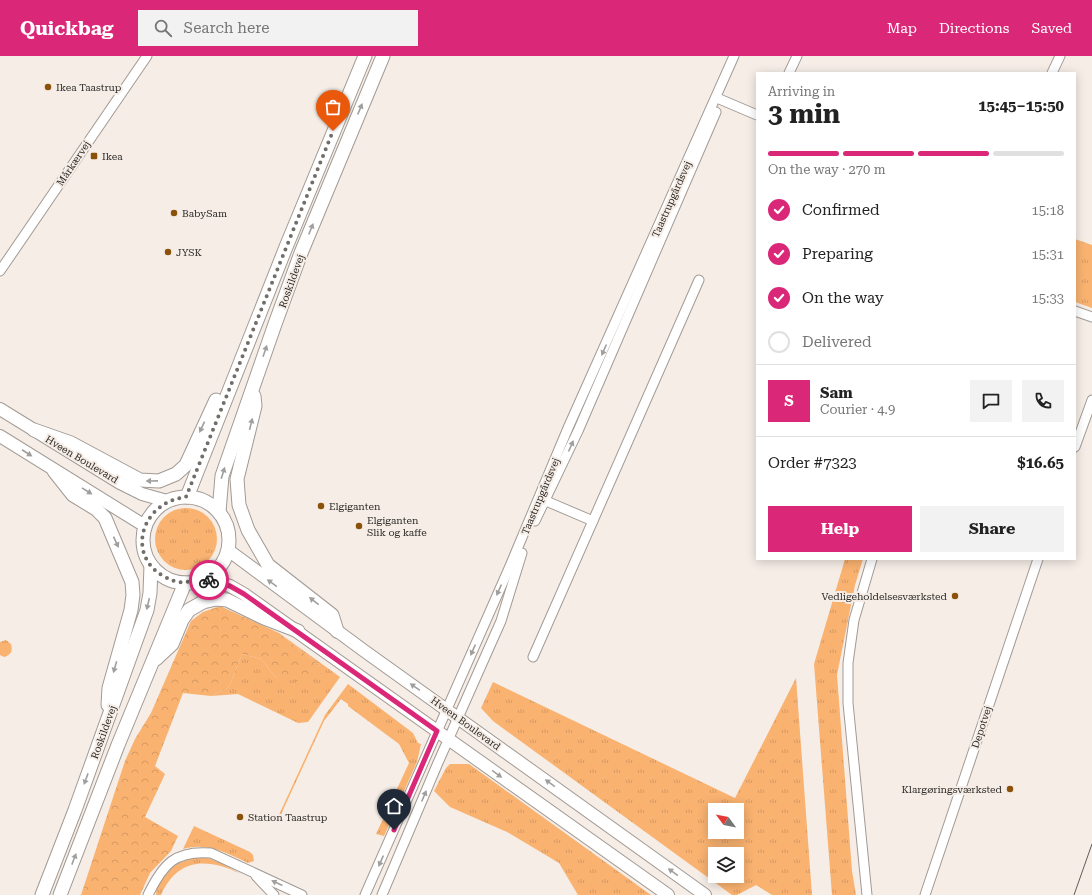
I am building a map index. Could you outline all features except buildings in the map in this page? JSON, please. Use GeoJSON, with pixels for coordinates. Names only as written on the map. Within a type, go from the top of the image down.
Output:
{"type":"FeatureCollection","features":[{"type":"Feature","properties":{"kind":"main road","name":"Roskildevej"},"geometry":{"type":"LineString","coordinates":[[186,497],[288,240],[365,56]]}},
{"type":"Feature","properties":{"kind":"main road","name":"Roskildevej"},"geometry":{"type":"LineString","coordinates":[[219,512],[222,476],[301,253],[383,56]]}},
{"type":"Feature","properties":{"kind":"main road"},"geometry":{"type":"LineString","coordinates":[[34,430],[71,443],[140,480],[159,481],[176,474],[186,465],[201,428],[257,321]]}},
{"type":"Feature","properties":{"kind":"main road"},"geometry":{"type":"LineString","coordinates":[[253,388],[255,406],[237,479],[239,505],[248,530],[268,565],[332,615],[337,631]]}},
{"type":"Feature","properties":{"kind":"main road"},"geometry":{"type":"LineString","coordinates":[[54,471],[73,495],[96,509],[105,518],[132,582],[133,595],[131,610],[109,688],[108,719]]}},
{"type":"Feature","properties":{"kind":"main road"},"geometry":{"type":"LineString","coordinates":[[186,497],[204,501],[219,512],[228,530],[228,550],[223,562],[215,571],[204,578],[185,583],[165,577],[151,566],[143,547],[145,526],[153,511],[167,501],[186,497]]}},
{"type":"Feature","properties":{"kind":"main road","name":"Roskildevej"},"geometry":{"type":"LineString","coordinates":[[42,895],[147,610],[150,593],[151,566]]}},
{"type":"Feature","properties":{"kind":"main road","name":"Roskildevej"},"geometry":{"type":"LineString","coordinates":[[60,895],[118,745],[185,583]]}},
{"type":"Feature","properties":{"kind":"main road"},"geometry":{"type":"LineString","coordinates":[[153,662],[172,644],[182,620],[189,610],[203,602],[216,598],[227,600],[264,618],[298,631]]}},
{"type":"Feature","properties":{"kind":"street","name":"Mårkærvej"},"geometry":{"type":"LineString","coordinates":[[0,271],[147,56]]}},
{"type":"Feature","properties":{"kind":"street","name":"Taastrupgårdsvej"},"geometry":{"type":"LineString","coordinates":[[382,895],[501,621],[519,560],[578,431],[719,99],[734,56]]}},
{"type":"Feature","properties":{"kind":"street","name":"Taastrupgårdsvej"},"geometry":{"type":"LineString","coordinates":[[365,895],[568,428],[719,99],[741,56]]}},
{"type":"Feature","properties":{"kind":"street"},"geometry":{"type":"LineString","coordinates":[[790,72],[797,56]]}},
{"type":"Feature","properties":{"kind":"street"},"geometry":{"type":"LineString","coordinates":[[1052,72],[1060,56]]}},
{"type":"Feature","properties":{"kind":"street"},"geometry":{"type":"LineString","coordinates":[[719,99],[756,115]]}},
{"type":"Feature","properties":{"kind":"street"},"geometry":{"type":"LineString","coordinates":[[533,657],[699,280]]}},
{"type":"Feature","properties":{"kind":"street"},"geometry":{"type":"LineString","coordinates":[[1076,311],[1092,316]]}},
{"type":"Feature","properties":{"kind":"street"},"geometry":{"type":"LineString","coordinates":[[1076,444],[1092,400]]}},
{"type":"Feature","properties":{"kind":"street","name":"Hveen Boulevard"},"geometry":{"type":"LineString","coordinates":[[0,409],[120,483],[142,494],[167,501]]}},
{"type":"Feature","properties":{"kind":"street"},"geometry":{"type":"LineString","coordinates":[[0,436],[54,471],[145,526]]}},
{"type":"Feature","properties":{"kind":"street","name":"Taastrupgårdsvej"},"geometry":{"type":"LineString","coordinates":[[546,501],[593,521]]}},
{"type":"Feature","properties":{"kind":"street","name":"Hveen Boulevard"},"geometry":{"type":"LineString","coordinates":[[228,550],[337,631],[705,895]]}},
{"type":"Feature","properties":{"kind":"street"},"geometry":{"type":"LineString","coordinates":[[867,895],[848,703],[848,663],[854,620],[872,560]]}},
{"type":"Feature","properties":{"kind":"street","name":"Depotvej"},"geometry":{"type":"LineString","coordinates":[[926,895],[1038,560]]}},
{"type":"Feature","properties":{"kind":"street"},"geometry":{"type":"LineString","coordinates":[[204,578],[230,586],[244,594],[668,895]]}},
{"type":"Feature","properties":{"kind":"street"},"geometry":{"type":"LineString","coordinates":[[148,895],[157,877],[168,864],[177,857],[194,852],[211,853],[302,895]]}},
{"type":"Feature","properties":{"kind":"street"},"geometry":{"type":"LineString","coordinates":[[253,872],[274,895]]}},
{"type":"Feature","properties":{"kind":"green space"},"geometry":{"type":"Polygon","coordinates":[[[1076,239],[1092,245],[1092,308],[1076,302],[1076,239]]]}},
{"type":"Feature","properties":{"kind":"green space"},"geometry":{"type":"Polygon","coordinates":[[[186,508],[198,511],[208,517],[214,527],[217,539],[214,551],[208,561],[198,567],[186,570],[174,567],[164,561],[158,551],[155,539],[158,527],[164,517],[174,511],[186,508]]]}},
{"type":"Feature","properties":{"kind":"green space"},"geometry":{"type":"Polygon","coordinates":[[[845,560],[863,560],[855,585],[837,675],[852,871],[856,895],[832,895],[814,664],[845,560]]]}},
{"type":"Feature","properties":{"kind":"green space"},"geometry":{"type":"Polygon","coordinates":[[[220,606],[279,633],[320,666],[324,679],[303,682],[276,678],[261,659],[242,654],[229,687],[211,696],[183,693],[155,766],[165,774],[145,817],[178,836],[171,851],[150,873],[140,895],[81,895],[125,761],[135,739],[151,713],[191,621],[203,612],[220,606]]]}},
{"type":"Feature","properties":{"kind":"green space"},"geometry":{"type":"Polygon","coordinates":[[[279,633],[340,677],[308,722],[298,723],[238,694],[211,696],[229,687],[242,654],[261,659],[276,678],[320,666],[279,633]]]}},
{"type":"Feature","properties":{"kind":"green space"},"geometry":{"type":"Polygon","coordinates":[[[6,640],[11,644],[12,651],[4,657],[0,655],[0,642],[6,640]]]}},
{"type":"Feature","properties":{"kind":"green space"},"geometry":{"type":"Polygon","coordinates":[[[796,678],[812,895],[772,895],[756,885],[737,895],[732,895],[716,883],[744,883],[744,847],[708,847],[708,878],[493,721],[481,708],[493,682],[735,798],[796,678]]]}},
{"type":"Feature","properties":{"kind":"green space"},"geometry":{"type":"Polygon","coordinates":[[[348,684],[413,733],[418,743],[421,744],[417,762],[384,836],[376,834],[409,763],[399,744],[348,706],[348,704],[341,699],[324,721],[280,818],[278,817],[325,715],[348,684]]]}},
{"type":"Feature","properties":{"kind":"green space"},"geometry":{"type":"Polygon","coordinates":[[[450,764],[469,764],[651,895],[578,895],[559,863],[507,832],[450,807],[434,791],[446,768],[450,764]]]}},
{"type":"Feature","properties":{"kind":"green space"},"geometry":{"type":"Polygon","coordinates":[[[194,826],[250,852],[253,855],[254,861],[248,863],[225,852],[209,848],[192,847],[183,849],[194,826]]]}},
{"type":"Feature","properties":{"kind":"green space"},"geometry":{"type":"Polygon","coordinates":[[[205,857],[219,862],[241,874],[217,865],[195,864],[185,867],[176,873],[161,895],[156,895],[157,886],[166,872],[180,863],[205,857]]]}},
{"type":"Feature","properties":{"kind":"tram line"},"geometry":{"type":"LineString","coordinates":[[1074,895],[1092,844]]}},
{"type":"Feature","properties":{"kind":"way so far"},"geometry":{"type":"LineString","coordinates":[[209,580],[204,578],[185,583],[173,581],[157,572],[151,566],[145,553],[143,547],[143,533],[148,518],[153,511],[167,501],[186,497],[333,131]]}},
{"type":"Feature","properties":{"kind":"place","name":"Ikea Taastrup"},"geometry":{"type":"Point","coordinates":[48,87]}},
{"type":"Feature","properties":{"kind":"place","name":"Ikea"},"geometry":{"type":"Point","coordinates":[94,156]}},
{"type":"Feature","properties":{"kind":"place","name":"BabySam"},"geometry":{"type":"Point","coordinates":[174,213]}},
{"type":"Feature","properties":{"kind":"place","name":"JYSK"},"geometry":{"type":"Point","coordinates":[168,252]}},
{"type":"Feature","properties":{"kind":"place","name":"Elgiganten"},"geometry":{"type":"Point","coordinates":[321,506]}},
{"type":"Feature","properties":{"kind":"place","name":"Elgiganten Slik og kaffe"},"geometry":{"type":"Point","coordinates":[359,526]}},
{"type":"Feature","properties":{"kind":"place","name":"Vedligeholdelsesværksted"},"geometry":{"type":"Point","coordinates":[955,596]}},
{"type":"Feature","properties":{"kind":"place","name":"Klargøringsværksted"},"geometry":{"type":"Point","coordinates":[1010,789]}},
{"type":"Feature","properties":{"kind":"place","name":"Station Taastrup"},"geometry":{"type":"Point","coordinates":[240,817]}},
{"type":"Feature","properties":{"kind":"route"},"geometry":{"type":"LineString","coordinates":[[209,580],[230,586],[244,594],[437,731],[394,830]]}}]}
